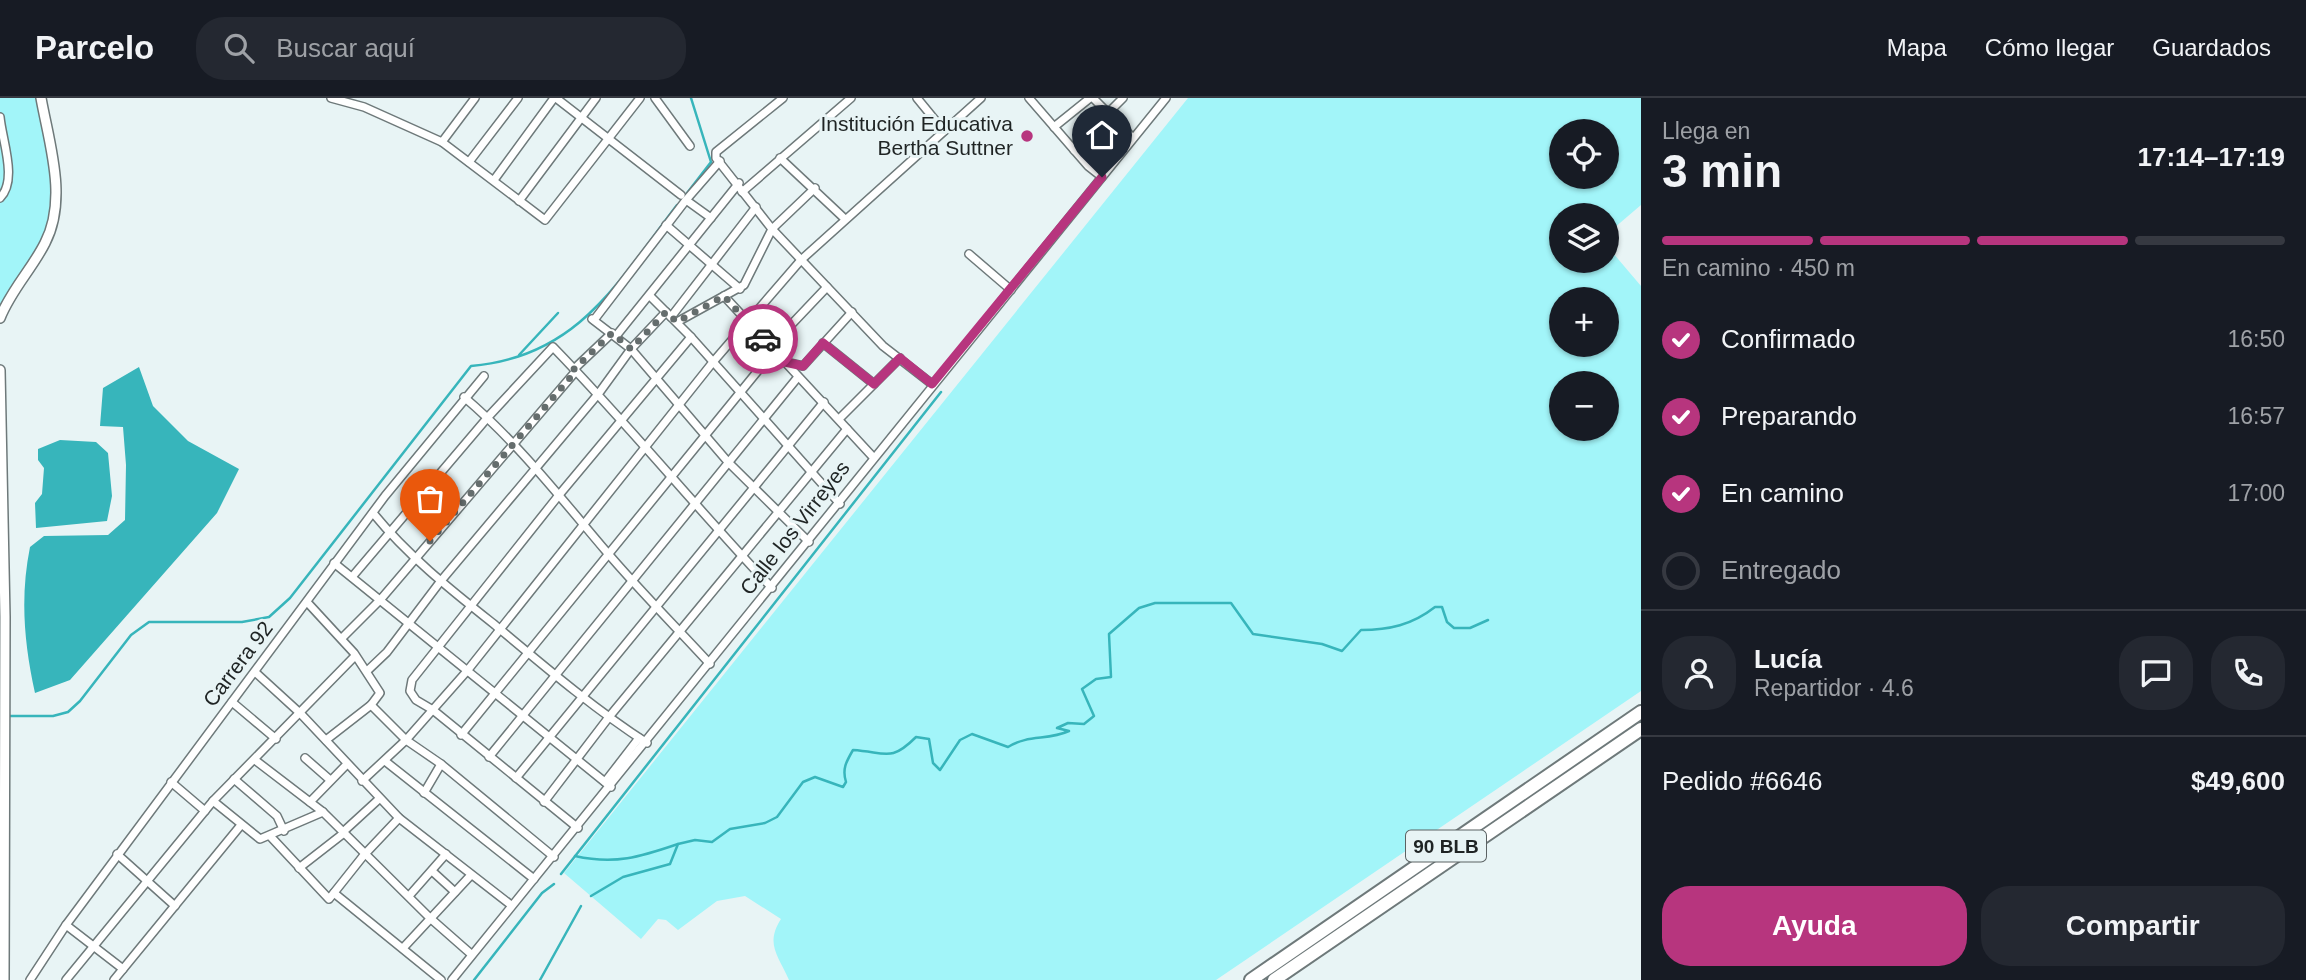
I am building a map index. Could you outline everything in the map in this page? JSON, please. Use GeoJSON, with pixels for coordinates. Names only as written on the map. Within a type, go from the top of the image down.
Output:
{"type":"FeatureCollection","features":[{"type":"Feature","properties":{"kind":"highway","name":"90 BLB"},"geometry":{"type":"LineString","coordinates":[[1251,980],[1641,712]]}},
{"type":"Feature","properties":{"kind":"highway"},"geometry":{"type":"LineString","coordinates":[[1274,980],[1641,729]]}},
{"type":"Feature","properties":{"kind":"street"},"geometry":{"type":"LineString","coordinates":[[0,318],[8,299],[46,243],[52,221],[56,193],[54,168],[41,98]]}},
{"type":"Feature","properties":{"kind":"street"},"geometry":{"type":"LineString","coordinates":[[331,98],[353,101],[442,142],[545,220],[640,98]]}},
{"type":"Feature","properties":{"kind":"street"},"geometry":{"type":"LineString","coordinates":[[442,142],[475,98]]}},
{"type":"Feature","properties":{"kind":"street"},"geometry":{"type":"LineString","coordinates":[[469,162],[517,98]]}},
{"type":"Feature","properties":{"kind":"street"},"geometry":{"type":"LineString","coordinates":[[494,180],[555,98],[711,218]]}},
{"type":"Feature","properties":{"kind":"street"},"geometry":{"type":"LineString","coordinates":[[519,201],[596,98]]}},
{"type":"Feature","properties":{"kind":"street"},"geometry":{"type":"LineString","coordinates":[[655,98],[690,146]]}},
{"type":"Feature","properties":{"kind":"street"},"geometry":{"type":"LineString","coordinates":[[783,98],[772,101],[716,152],[720,162],[739,183],[742,192],[772,229],[883,346],[932,384]]}},
{"type":"Feature","properties":{"kind":"street"},"geometry":{"type":"LineString","coordinates":[[742,192],[851,98]]}},
{"type":"Feature","properties":{"kind":"street"},"geometry":{"type":"LineString","coordinates":[[917,98],[944,131]]}},
{"type":"Feature","properties":{"kind":"street"},"geometry":{"type":"LineString","coordinates":[[1054,128],[1092,98],[1133,138]]}},
{"type":"Feature","properties":{"kind":"street"},"geometry":{"type":"LineString","coordinates":[[1108,113],[1124,98]]}},
{"type":"Feature","properties":{"kind":"street","name":"Calle los Virreyes"},"geometry":{"type":"LineString","coordinates":[[452,980],[511,905],[578,828],[623,765],[647,743],[840,504],[873,457],[1166,98]]}},
{"type":"Feature","properties":{"kind":"street"},"geometry":{"type":"LineString","coordinates":[[362,781],[406,740],[467,671],[583,524],[681,406],[713,362],[749,324],[801,260],[977,100]]}},
{"type":"Feature","properties":{"kind":"street"},"geometry":{"type":"LineString","coordinates":[[1035,100],[1054,128],[1102,177]]}},
{"type":"Feature","properties":{"kind":"street"},"geometry":{"type":"LineString","coordinates":[[0,117],[8,165],[7,190],[0,198]]}},
{"type":"Feature","properties":{"kind":"street"},"geometry":{"type":"LineString","coordinates":[[1074,150],[1114,120]]}},
{"type":"Feature","properties":{"kind":"street"},"geometry":{"type":"LineString","coordinates":[[780,158],[845,219]]}},
{"type":"Feature","properties":{"kind":"street"},"geometry":{"type":"LineString","coordinates":[[720,162],[683,197],[666,225],[593,320],[631,349],[703,435],[776,513],[809,542]]}},
{"type":"Feature","properties":{"kind":"street"},"geometry":{"type":"LineString","coordinates":[[342,638],[381,599],[575,370],[650,296],[739,183]]}},
{"type":"Feature","properties":{"kind":"street"},"geometry":{"type":"LineString","coordinates":[[671,317],[740,289],[748,280],[772,229],[815,188]]}},
{"type":"Feature","properties":{"kind":"street"},"geometry":{"type":"LineString","coordinates":[[367,671],[411,624],[440,582],[599,393],[631,349],[671,317],[755,207]]}},
{"type":"Feature","properties":{"kind":"street"},"geometry":{"type":"LineString","coordinates":[[666,225],[740,289]]}},
{"type":"Feature","properties":{"kind":"street"},"geometry":{"type":"LineString","coordinates":[[969,254],[1012,290]]}},
{"type":"Feature","properties":{"kind":"street"},"geometry":{"type":"LineString","coordinates":[[461,735],[772,349],[827,287]]}},
{"type":"Feature","properties":{"kind":"street"},"geometry":{"type":"LineString","coordinates":[[650,296],[691,337],[762,420],[840,504]]}},
{"type":"Feature","properties":{"kind":"street"},"geometry":{"type":"LineString","coordinates":[[724,296],[873,457]]}},
{"type":"Feature","properties":{"kind":"street"},"geometry":{"type":"LineString","coordinates":[[489,757],[803,366],[852,312]]}},
{"type":"Feature","properties":{"kind":"street"},"geometry":{"type":"LineString","coordinates":[[578,828],[433,710],[423,706],[410,691],[412,680],[559,495],[691,337]]}},
{"type":"Feature","properties":{"kind":"street"},"geometry":{"type":"LineString","coordinates":[[823,343],[874,384]]}},
{"type":"Feature","properties":{"kind":"street"},"geometry":{"type":"LineString","coordinates":[[352,577],[488,417],[553,347],[623,419],[670,477],[772,588]]}},
{"type":"Feature","properties":{"kind":"street"},"geometry":{"type":"LineString","coordinates":[[839,419],[900,358]]}},
{"type":"Feature","properties":{"kind":"street"},"geometry":{"type":"LineString","coordinates":[[785,362],[803,366]]}},
{"type":"Feature","properties":{"kind":"street"},"geometry":{"type":"LineString","coordinates":[[0,370],[4,980]]}},
{"type":"Feature","properties":{"kind":"street","name":"Carrera 92"},"geometry":{"type":"LineString","coordinates":[[30,980],[117,855],[334,563],[464,397],[484,376]]}},
{"type":"Feature","properties":{"kind":"street"},"geometry":{"type":"LineString","coordinates":[[464,397],[488,417],[514,445],[710,664]]}},
{"type":"Feature","properties":{"kind":"street"},"geometry":{"type":"LineString","coordinates":[[516,778],[655,604],[824,402]]}},
{"type":"Feature","properties":{"kind":"street"},"geometry":{"type":"LineString","coordinates":[[544,802],[609,717],[847,429]]}},
{"type":"Feature","properties":{"kind":"street"},"geometry":{"type":"LineString","coordinates":[[373,513],[414,559],[440,582],[581,696],[647,743]]}},
{"type":"Feature","properties":{"kind":"street"},"geometry":{"type":"LineString","coordinates":[[334,563],[608,785]]}},
{"type":"Feature","properties":{"kind":"street"},"geometry":{"type":"LineString","coordinates":[[307,602],[342,638],[380,693],[371,705],[326,740]]}},
{"type":"Feature","properties":{"kind":"street"},"geometry":{"type":"LineString","coordinates":[[66,980],[213,802],[355,656]]}},
{"type":"Feature","properties":{"kind":"street"},"geometry":{"type":"LineString","coordinates":[[254,671],[301,714],[399,818],[511,905]]}},
{"type":"Feature","properties":{"kind":"street"},"geometry":{"type":"LineString","coordinates":[[232,702],[276,739]]}},
{"type":"Feature","properties":{"kind":"street"},"geometry":{"type":"LineString","coordinates":[[371,705],[406,740],[441,764],[554,857]]}},
{"type":"Feature","properties":{"kind":"street"},"geometry":{"type":"LineString","coordinates":[[623,765],[639,738]]}},
{"type":"Feature","properties":{"kind":"street"},"geometry":{"type":"LineString","coordinates":[[305,758],[329,779]]}},
{"type":"Feature","properties":{"kind":"street"},"geometry":{"type":"LineString","coordinates":[[255,760],[323,812],[364,855],[471,954]]}},
{"type":"Feature","properties":{"kind":"street"},"geometry":{"type":"LineString","coordinates":[[385,761],[534,879]]}},
{"type":"Feature","properties":{"kind":"street"},"geometry":{"type":"LineString","coordinates":[[310,802],[329,779],[347,764]]}},
{"type":"Feature","properties":{"kind":"street"},"geometry":{"type":"LineString","coordinates":[[424,793],[441,764]]}},
{"type":"Feature","properties":{"kind":"street"},"geometry":{"type":"LineString","coordinates":[[234,779],[277,817],[284,831]]}},
{"type":"Feature","properties":{"kind":"street"},"geometry":{"type":"LineString","coordinates":[[171,782],[205,811]]}},
{"type":"Feature","properties":{"kind":"street"},"geometry":{"type":"LineString","coordinates":[[299,869],[379,799]]}},
{"type":"Feature","properties":{"kind":"street"},"geometry":{"type":"LineString","coordinates":[[213,802],[260,839],[271,837],[323,812]]}},
{"type":"Feature","properties":{"kind":"street"},"geometry":{"type":"LineString","coordinates":[[271,837],[329,899],[364,855],[399,818]]}},
{"type":"Feature","properties":{"kind":"street"},"geometry":{"type":"LineString","coordinates":[[114,980],[241,825]]}},
{"type":"Feature","properties":{"kind":"street"},"geometry":{"type":"LineString","coordinates":[[409,896],[446,854]]}},
{"type":"Feature","properties":{"kind":"street"},"geometry":{"type":"LineString","coordinates":[[117,855],[175,906]]}},
{"type":"Feature","properties":{"kind":"street"},"geometry":{"type":"LineString","coordinates":[[432,871],[455,892]]}},
{"type":"Feature","properties":{"kind":"street"},"geometry":{"type":"LineString","coordinates":[[404,947],[471,875]]}},
{"type":"Feature","properties":{"kind":"street"},"geometry":{"type":"LineString","coordinates":[[334,893],[404,947],[441,980]]}},
{"type":"Feature","properties":{"kind":"street"},"geometry":{"type":"LineString","coordinates":[[66,925],[123,969]]}},
{"type":"Feature","properties":{"kind":"shaded area"},"geometry":{"type":"Polygon","coordinates":[[[0,98],[39,98],[54,189],[50,226],[43,243],[0,314],[0,98]]]}},
{"type":"Feature","properties":{"kind":"shaded area"},"geometry":{"type":"Polygon","coordinates":[[[1188,98],[1641,98],[1641,205],[1619,224],[1619,203],[1549,203],[1549,273],[1619,273],[1619,260],[1641,286],[1641,691],[1216,980],[789,980],[777,956],[774,943],[776,928],[781,919],[745,896],[717,901],[678,930],[666,920],[658,919],[641,939],[564,873],[1188,98]]]}},
{"type":"Feature","properties":{"kind":"shaded area"},"geometry":{"type":"Polygon","coordinates":[[[139,367],[153,406],[188,441],[239,469],[217,513],[70,680],[35,693],[28,656],[24,602],[30,547],[44,536],[108,535],[125,520],[126,465],[123,427],[100,426],[103,388],[139,367]]]}},
{"type":"Feature","properties":{"kind":"shaded area"},"geometry":{"type":"Polygon","coordinates":[[[60,440],[96,442],[108,453],[112,496],[107,521],[36,528],[35,503],[42,494],[44,468],[38,460],[38,449],[60,440]]]}},
{"type":"Feature","properties":{"kind":"waterway"},"geometry":{"type":"LineString","coordinates":[[684,197],[711,162],[691,98]]}},
{"type":"Feature","properties":{"kind":"waterway"},"geometry":{"type":"LineString","coordinates":[[7,716],[53,716],[68,712],[80,701],[131,635],[149,622],[242,622],[269,617],[290,598],[471,366],[508,360],[540,348],[568,331],[592,311],[614,287],[677,205]]}},
{"type":"Feature","properties":{"kind":"waterway"},"geometry":{"type":"LineString","coordinates":[[519,355],[558,313]]}},
{"type":"Feature","properties":{"kind":"waterway"},"geometry":{"type":"LineString","coordinates":[[561,874],[941,392]]}},
{"type":"Feature","properties":{"kind":"waterway"},"geometry":{"type":"LineString","coordinates":[[591,896],[623,877],[670,864],[678,844],[695,840],[712,842],[730,829],[765,823],[777,817],[803,782],[815,777],[843,787],[846,782],[845,766],[853,750],[887,754],[900,750],[916,737],[929,739],[933,763],[940,770],[960,740],[972,734],[1008,747],[1023,740],[1069,731],[1057,728],[1068,723],[1084,724],[1094,716],[1082,689],[1096,679],[1111,677],[1109,634],[1139,608],[1155,603],[1231,603],[1253,634],[1322,644],[1342,651],[1361,630],[1400,625],[1435,607],[1442,607],[1447,622],[1454,628],[1470,628],[1488,620]]}},
{"type":"Feature","properties":{"kind":"waterway"},"geometry":{"type":"LineString","coordinates":[[575,856],[615,860],[652,853],[678,844]]}},
{"type":"Feature","properties":{"kind":"waterway"},"geometry":{"type":"LineString","coordinates":[[474,980],[542,893],[554,884]]}},
{"type":"Feature","properties":{"kind":"waterway"},"geometry":{"type":"LineString","coordinates":[[540,980],[581,906]]}},
{"type":"Feature","properties":{"kind":"way so far"},"geometry":{"type":"LineString","coordinates":[[430,541],[576,371],[574,369],[612,333],[631,349],[666,312],[677,322],[724,296],[763,339]]}},
{"type":"Feature","properties":{"kind":"place","name":"Institución Educativa Bertha Suttner"},"geometry":{"type":"Point","coordinates":[1027,136]}},
{"type":"Feature","properties":{"kind":"route"},"geometry":{"type":"LineString","coordinates":[[763,339],[785,362],[803,366],[823,343],[874,384],[900,358],[932,384],[1012,290],[1102,177]]}}]}
